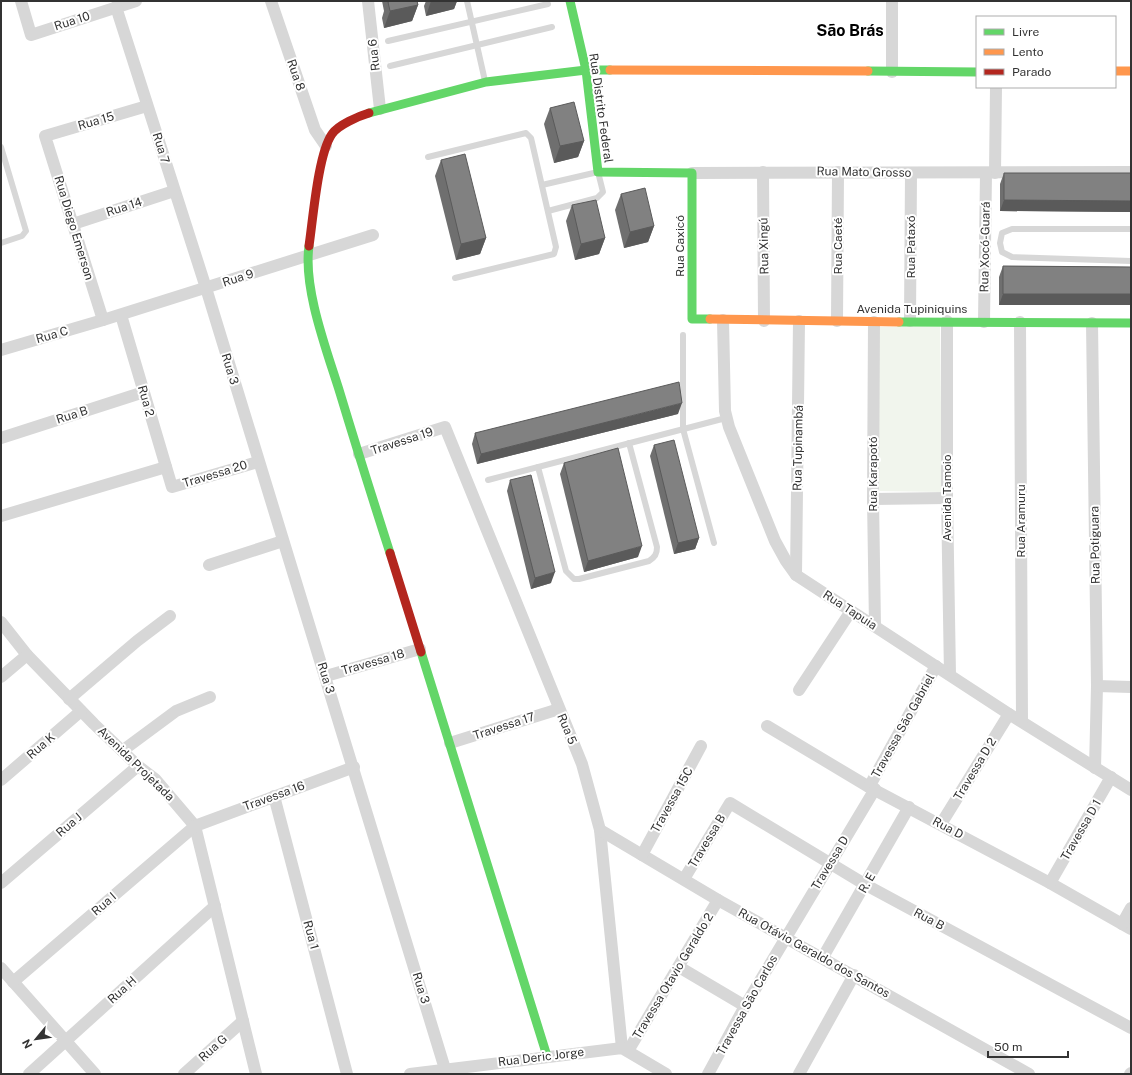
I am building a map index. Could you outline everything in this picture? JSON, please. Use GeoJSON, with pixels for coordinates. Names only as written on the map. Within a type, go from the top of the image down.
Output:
{"type":"FeatureCollection","features":[{"type":"Feature","properties":{"kind":"street","name":"Rua 10"},"geometry":{"type":"LineString","coordinates":[[21,1],[31,35],[136,1]]}},
{"type":"Feature","properties":{"kind":"street","name":"Rua 8"},"geometry":{"type":"LineString","coordinates":[[271,1],[315,130],[326,146]]}},
{"type":"Feature","properties":{"kind":"street","name":"Rua 6"},"geometry":{"type":"LineString","coordinates":[[368,1],[380,109]]}},
{"type":"Feature","properties":{"kind":"street","name":"Rua Distrito Federal"},"geometry":{"type":"LineString","coordinates":[[570,1],[586,70],[598,172]]}},
{"type":"Feature","properties":{"kind":"street"},"geometry":{"type":"LineString","coordinates":[[892,1],[892,72]]}},
{"type":"Feature","properties":{"kind":"street","name":"Rua 7"},"geometry":{"type":"LineString","coordinates":[[116,7],[206,288]]}},
{"type":"Feature","properties":{"kind":"street"},"geometry":{"type":"LineString","coordinates":[[547,1056],[317,320],[308,256],[317,187],[326,146],[332,133],[341,126],[350,120],[380,109],[486,82],[586,70],[976,72]]}},
{"type":"Feature","properties":{"kind":"street"},"geometry":{"type":"LineString","coordinates":[[1116,71],[1131,71]]}},
{"type":"Feature","properties":{"kind":"street","name":"Rua Xocó-Guará"},"geometry":{"type":"LineString","coordinates":[[984,322],[996,88]]}},
{"type":"Feature","properties":{"kind":"street","name":"Rua 15"},"geometry":{"type":"LineString","coordinates":[[45,136],[148,106]]}},
{"type":"Feature","properties":{"kind":"street","name":"Rua Diego Emerson"},"geometry":{"type":"LineString","coordinates":[[45,136],[103,320]]}},
{"type":"Feature","properties":{"kind":"street","name":"Rua Mato Grosso"},"geometry":{"type":"LineString","coordinates":[[598,172],[1131,172]]}},
{"type":"Feature","properties":{"kind":"street","name":"Rua Xingú"},"geometry":{"type":"LineString","coordinates":[[763,172],[764,321]]}},
{"type":"Feature","properties":{"kind":"street","name":"Rua Caeté"},"geometry":{"type":"LineString","coordinates":[[837,321],[838,172]]}},
{"type":"Feature","properties":{"kind":"street","name":"Rua Caxicó"},"geometry":{"type":"LineString","coordinates":[[692,173],[692,319]]}},
{"type":"Feature","properties":{"kind":"street","name":"Rua Pataxó"},"geometry":{"type":"LineString","coordinates":[[910,321],[911,173]]}},
{"type":"Feature","properties":{"kind":"street","name":"Rua 14"},"geometry":{"type":"LineString","coordinates":[[73,224],[174,191]]}},
{"type":"Feature","properties":{"kind":"street","name":"Rua 9"},"geometry":{"type":"LineString","coordinates":[[103,320],[373,235]]}},
{"type":"Feature","properties":{"kind":"street","name":"Rua 3"},"geometry":{"type":"LineString","coordinates":[[206,288],[258,462],[354,766],[445,1069]]}},
{"type":"Feature","properties":{"kind":"street","name":"Rua 2"},"geometry":{"type":"LineString","coordinates":[[121,315],[172,487]]}},
{"type":"Feature","properties":{"kind":"street","name":"Avenida Tupiniquins"},"geometry":{"type":"LineString","coordinates":[[692,319],[764,321],[1131,323]]}},
{"type":"Feature","properties":{"kind":"street","name":"Rua C"},"geometry":{"type":"LineString","coordinates":[[1,350],[103,320]]}},
{"type":"Feature","properties":{"kind":"street","name":"Rua Tapuia"},"geometry":{"type":"LineString","coordinates":[[723,320],[724,419],[774,540],[786,561],[796,574],[1009,714],[1131,790]]}},
{"type":"Feature","properties":{"kind":"street","name":"Rua Tupinambá"},"geometry":{"type":"LineString","coordinates":[[796,574],[799,321]]}},
{"type":"Feature","properties":{"kind":"street","name":"Avenida Tamoio"},"geometry":{"type":"LineString","coordinates":[[947,321],[947,498],[950,675]]}},
{"type":"Feature","properties":{"kind":"street","name":"Rua Karapotó"},"geometry":{"type":"LineString","coordinates":[[874,322],[873,499],[875,626]]}},
{"type":"Feature","properties":{"kind":"street","name":"Rua Aramuru"},"geometry":{"type":"LineString","coordinates":[[1020,322],[1022,721]]}},
{"type":"Feature","properties":{"kind":"street","name":"Rua Potiguara"},"geometry":{"type":"LineString","coordinates":[[1092,323],[1097,686],[1095,768]]}},
{"type":"Feature","properties":{"kind":"street","name":"Rua B"},"geometry":{"type":"LineString","coordinates":[[1,438],[144,392]]}},
{"type":"Feature","properties":{"kind":"street","name":"Travessa 19"},"geometry":{"type":"LineString","coordinates":[[359,454],[445,427]]}},
{"type":"Feature","properties":{"kind":"street","name":"Rua 5"},"geometry":{"type":"LineString","coordinates":[[445,427],[582,764],[600,830],[625,1050]]}},
{"type":"Feature","properties":{"kind":"street","name":"Travessa 20"},"geometry":{"type":"LineString","coordinates":[[172,487],[258,462]]}},
{"type":"Feature","properties":{"kind":"street"},"geometry":{"type":"LineString","coordinates":[[1,516],[166,467]]}},
{"type":"Feature","properties":{"kind":"street"},"geometry":{"type":"LineString","coordinates":[[873,499],[947,498]]}},
{"type":"Feature","properties":{"kind":"street"},"geometry":{"type":"LineString","coordinates":[[209,565],[283,541]]}},
{"type":"Feature","properties":{"kind":"street"},"geometry":{"type":"LineString","coordinates":[[799,690],[852,611]]}},
{"type":"Feature","properties":{"kind":"street"},"geometry":{"type":"LineString","coordinates":[[69,699],[137,641],[170,616]]}},
{"type":"Feature","properties":{"kind":"street","name":"Avenida Projetada"},"geometry":{"type":"LineString","coordinates":[[1,622],[27,655],[122,751],[155,779],[195,826],[256,1074]]}},
{"type":"Feature","properties":{"kind":"street","name":"Travessa 18"},"geometry":{"type":"LineString","coordinates":[[326,676],[420,649]]}},
{"type":"Feature","properties":{"kind":"street"},"geometry":{"type":"LineString","coordinates":[[1,677],[27,655]]}},
{"type":"Feature","properties":{"kind":"street","name":"Travessa São Gabriel"},"geometry":{"type":"LineString","coordinates":[[872,788],[936,666]]}},
{"type":"Feature","properties":{"kind":"street"},"geometry":{"type":"LineString","coordinates":[[1097,686],[1131,687]]}},
{"type":"Feature","properties":{"kind":"street"},"geometry":{"type":"LineString","coordinates":[[122,751],[176,711],[210,697]]}},
{"type":"Feature","properties":{"kind":"street","name":"Travessa 17"},"geometry":{"type":"LineString","coordinates":[[450,743],[559,709]]}},
{"type":"Feature","properties":{"kind":"street","name":"Rua K"},"geometry":{"type":"LineString","coordinates":[[1,780],[81,711]]}},
{"type":"Feature","properties":{"kind":"street","name":"Travessa D 2"},"geometry":{"type":"LineString","coordinates":[[941,824],[1009,714]]}},
{"type":"Feature","properties":{"kind":"street","name":"Rua D"},"geometry":{"type":"LineString","coordinates":[[767,726],[872,788],[1050,883],[1126,926]]}},
{"type":"Feature","properties":{"kind":"street","name":"Travessa 15C"},"geometry":{"type":"LineString","coordinates":[[642,855],[702,746]]}},
{"type":"Feature","properties":{"kind":"street","name":"Rua J"},"geometry":{"type":"LineString","coordinates":[[1,884],[138,766]]}},
{"type":"Feature","properties":{"kind":"street","name":"Travessa 16"},"geometry":{"type":"LineString","coordinates":[[195,826],[354,766]]}},
{"type":"Feature","properties":{"kind":"street","name":"Travessa D 1"},"geometry":{"type":"LineString","coordinates":[[1050,883],[1111,777]]}},
{"type":"Feature","properties":{"kind":"street","name":"Travessa D"},"geometry":{"type":"LineString","coordinates":[[785,937],[872,788]]}},
{"type":"Feature","properties":{"kind":"street","name":"Rua 1"},"geometry":{"type":"LineString","coordinates":[[274,796],[348,1074]]}},
{"type":"Feature","properties":{"kind":"street","name":"Rua B"},"geometry":{"type":"LineString","coordinates":[[730,804],[830,862],[866,885],[1131,1028]]}},
{"type":"Feature","properties":{"kind":"street","name":"Travessa B"},"geometry":{"type":"LineString","coordinates":[[684,879],[730,804]]}},
{"type":"Feature","properties":{"kind":"street","name":"R. E"},"geometry":{"type":"LineString","coordinates":[[823,957],[866,885],[909,807]]}},
{"type":"Feature","properties":{"kind":"street","name":"Rua I"},"geometry":{"type":"LineString","coordinates":[[13,982],[195,826]]}},
{"type":"Feature","properties":{"kind":"street","name":"Rua Otávio Geraldo dos Santos"},"geometry":{"type":"LineString","coordinates":[[600,830],[718,900],[854,974],[1029,1074]]}},
{"type":"Feature","properties":{"kind":"street","name":"Travessa Otavio Geraldo 2"},"geometry":{"type":"LineString","coordinates":[[625,1050],[679,967],[718,900]]}},
{"type":"Feature","properties":{"kind":"street","name":"Rua H"},"geometry":{"type":"LineString","coordinates":[[30,1074],[215,906]]}},
{"type":"Feature","properties":{"kind":"street"},"geometry":{"type":"LineString","coordinates":[[1126,926],[1131,908]]}},
{"type":"Feature","properties":{"kind":"street","name":"Travessa São Carlos"},"geometry":{"type":"LineString","coordinates":[[708,1074],[785,937]]}},
{"type":"Feature","properties":{"kind":"street"},"geometry":{"type":"LineString","coordinates":[[679,967],[745,1006]]}},
{"type":"Feature","properties":{"kind":"street"},"geometry":{"type":"LineString","coordinates":[[1,968],[95,1074]]}},
{"type":"Feature","properties":{"kind":"street"},"geometry":{"type":"LineString","coordinates":[[799,1074],[854,974]]}},
{"type":"Feature","properties":{"kind":"street","name":"Rua G"},"geometry":{"type":"LineString","coordinates":[[184,1074],[242,1021]]}},
{"type":"Feature","properties":{"kind":"street"},"geometry":{"type":"LineString","coordinates":[[625,1050],[666,1074]]}},
{"type":"Feature","properties":{"kind":"street","name":"Rua Deric Jorge"},"geometry":{"type":"LineString","coordinates":[[410,1074],[547,1056],[625,1050]]}},
{"type":"Feature","properties":{"kind":"lane"},"geometry":{"type":"LineString","coordinates":[[467,1],[486,82]]}},
{"type":"Feature","properties":{"kind":"lane"},"geometry":{"type":"LineString","coordinates":[[388,41],[472,20],[548,4]]}},
{"type":"Feature","properties":{"kind":"lane"},"geometry":{"type":"LineString","coordinates":[[390,66],[552,27]]}},
{"type":"Feature","properties":{"kind":"lane"},"geometry":{"type":"LineString","coordinates":[[428,157],[526,133],[531,138],[548,211],[556,247],[554,254],[455,278]]}},
{"type":"Feature","properties":{"kind":"lane"},"geometry":{"type":"LineString","coordinates":[[1,147],[26,231],[22,236],[1,243]]}},
{"type":"Feature","properties":{"kind":"lane"},"geometry":{"type":"LineString","coordinates":[[1,171],[8,169]]}},
{"type":"Feature","properties":{"kind":"lane"},"geometry":{"type":"LineString","coordinates":[[542,185],[598,172],[603,187],[601,196],[548,211]]}},
{"type":"Feature","properties":{"kind":"lane"},"geometry":{"type":"LineString","coordinates":[[1131,229],[1012,229],[1002,234],[1000,241],[1002,252],[1012,257],[1131,261]]}},
{"type":"Feature","properties":{"kind":"lane"},"geometry":{"type":"LineString","coordinates":[[683,335],[683,429],[714,543]]}},
{"type":"Feature","properties":{"kind":"lane"},"geometry":{"type":"LineString","coordinates":[[488,480],[724,419]]}},
{"type":"Feature","properties":{"kind":"lane"},"geometry":{"type":"LineString","coordinates":[[538,467],[566,571],[569,576],[574,579],[580,579],[649,561],[654,558],[657,553],[657,547],[629,443]]}},
{"type":"Feature","properties":{"kind":"shaded area"},"geometry":{"type":"Polygon","coordinates":[[[940,326],[942,492],[877,491],[879,327],[940,326]]]}},
{"type":"Feature","properties":{"kind":"building"},"geometry":{"type":"Polygon","coordinates":[[[417,1],[418,5],[390,11],[388,2],[417,1]]]}},
{"type":"Feature","properties":{"kind":"building"},"geometry":{"type":"Polygon","coordinates":[[[574,102],[584,141],[560,146],[550,108],[574,102]]]}},
{"type":"Feature","properties":{"kind":"building"},"geometry":{"type":"Polygon","coordinates":[[[465,154],[486,238],[461,244],[441,160],[465,154]]]}},
{"type":"Feature","properties":{"kind":"building"},"geometry":{"type":"Polygon","coordinates":[[[1004,173],[1131,173],[1131,201],[1004,200],[1004,173]]]}},
{"type":"Feature","properties":{"kind":"building"},"geometry":{"type":"Polygon","coordinates":[[[645,188],[654,226],[630,232],[621,194],[645,188]]]}},
{"type":"Feature","properties":{"kind":"building"},"geometry":{"type":"Polygon","coordinates":[[[596,200],[605,238],[581,244],[572,205],[596,200]]]}},
{"type":"Feature","properties":{"kind":"building"},"geometry":{"type":"Polygon","coordinates":[[[1003,266],[1131,267],[1131,294],[1003,294],[1003,266]]]}},
{"type":"Feature","properties":{"kind":"building"},"geometry":{"type":"Polygon","coordinates":[[[679,382],[682,403],[481,454],[475,433],[679,382]]]}},
{"type":"Feature","properties":{"kind":"building"},"geometry":{"type":"Polygon","coordinates":[[[674,440],[699,538],[678,543],[654,445],[674,440]]]}},
{"type":"Feature","properties":{"kind":"building"},"geometry":{"type":"Polygon","coordinates":[[[618,448],[642,546],[588,561],[564,463],[618,448]]]}},
{"type":"Feature","properties":{"kind":"building"},"geometry":{"type":"Polygon","coordinates":[[[531,475],[555,572],[535,578],[510,480],[531,475]]]}},
{"type":"Feature","properties":{"kind":"traffic: fast"},"geometry":{"type":"LineString","coordinates":[[570,1],[586,70],[598,172],[692,173],[692,319],[710,319]]}},
{"type":"Feature","properties":{"kind":"traffic: fast"},"geometry":{"type":"LineString","coordinates":[[369,113],[486,82],[586,70],[610,70]]}},
{"type":"Feature","properties":{"kind":"traffic: fast"},"geometry":{"type":"LineString","coordinates":[[868,71],[976,72]]}},
{"type":"Feature","properties":{"kind":"traffic: fast"},"geometry":{"type":"LineString","coordinates":[[309,246],[309,281],[317,320],[390,553]]}},
{"type":"Feature","properties":{"kind":"traffic: fast"},"geometry":{"type":"LineString","coordinates":[[899,322],[1131,323]]}},
{"type":"Feature","properties":{"kind":"traffic: fast"},"geometry":{"type":"LineString","coordinates":[[421,652],[547,1056]]}},
{"type":"Feature","properties":{"kind":"traffic: slow"},"geometry":{"type":"LineString","coordinates":[[610,70],[868,71]]}},
{"type":"Feature","properties":{"kind":"traffic: slow"},"geometry":{"type":"LineString","coordinates":[[1116,71],[1131,71]]}},
{"type":"Feature","properties":{"kind":"traffic: slow"},"geometry":{"type":"LineString","coordinates":[[710,319],[899,322]]}},
{"type":"Feature","properties":{"kind":"traffic: jam"},"geometry":{"type":"LineString","coordinates":[[309,246],[314,204],[323,156],[327,143],[332,134],[339,127],[369,113]]}},
{"type":"Feature","properties":{"kind":"traffic: jam"},"geometry":{"type":"LineString","coordinates":[[390,553],[421,652]]}},
{"type":"Feature","properties":{"kind":"district","name":"São Brás"},"geometry":{"type":"Point","coordinates":[850,30]}}]}
